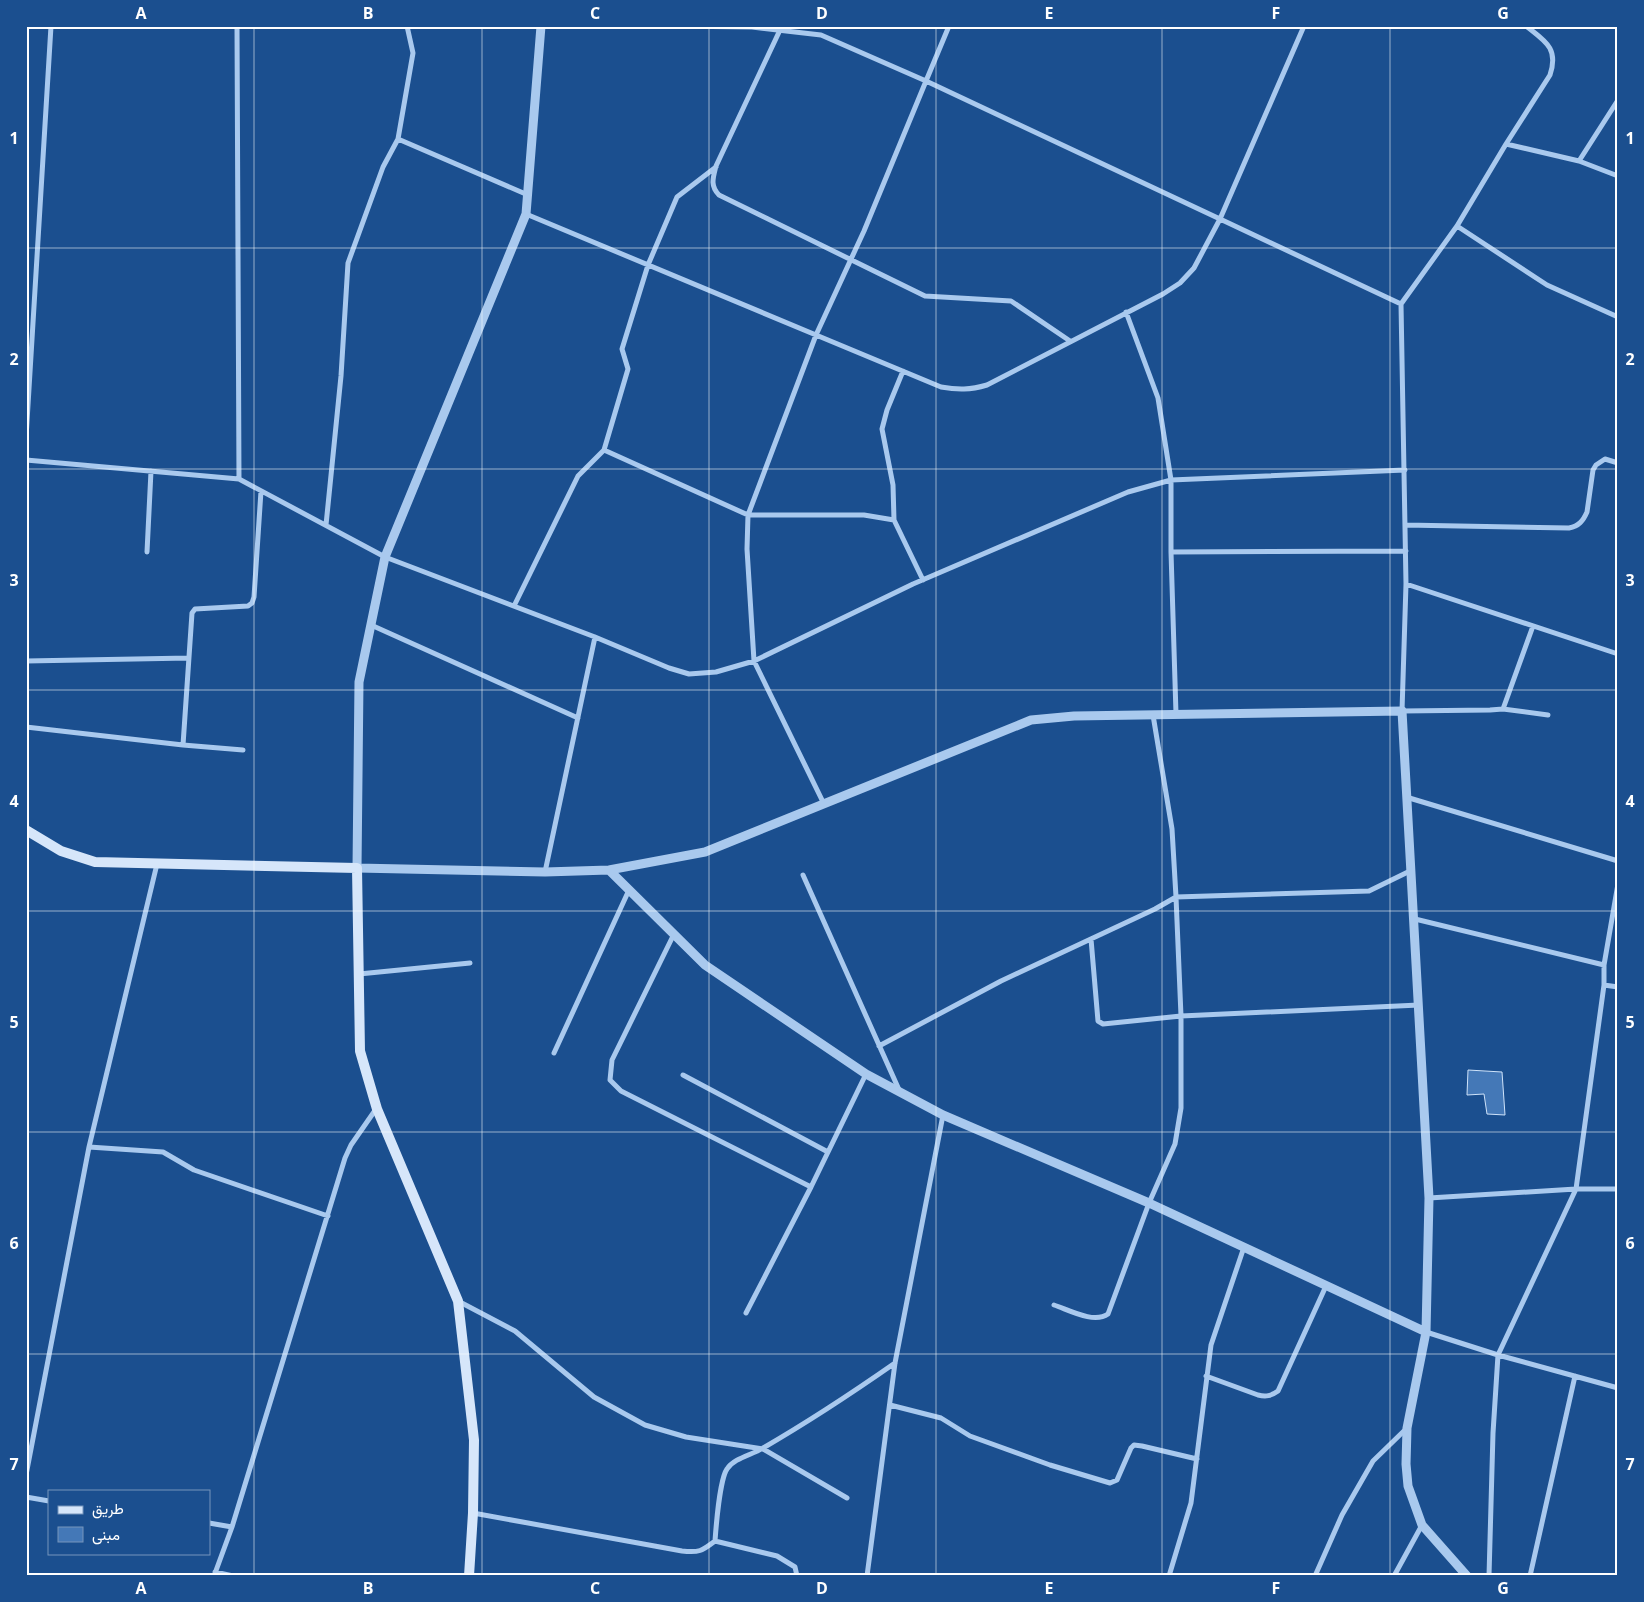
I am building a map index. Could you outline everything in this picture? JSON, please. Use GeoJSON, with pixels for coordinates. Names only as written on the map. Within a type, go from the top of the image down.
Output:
{"type":"FeatureCollection","features":[{"type":"Feature","properties":{"kind":"main road"},"geometry":{"type":"LineString","coordinates":[[26,830],[61,851],[95,862],[357,868],[360,1051],[377,1109],[458,1301],[474,1440],[473,1513],[469,1576]]}},
{"type":"Feature","properties":{"kind":"street"},"geometry":{"type":"LineString","coordinates":[[26,438],[51,26]]}},
{"type":"Feature","properties":{"kind":"street"},"geometry":{"type":"LineString","coordinates":[[237,26],[239,479]]}},
{"type":"Feature","properties":{"kind":"street"},"geometry":{"type":"LineString","coordinates":[[326,525],[341,376],[348,263],[383,167],[398,139],[413,53],[407,26]]}},
{"type":"Feature","properties":{"kind":"street"},"geometry":{"type":"LineString","coordinates":[[541,26],[526,214],[385,557],[359,682],[357,868],[545,872],[610,870],[705,852],[1030,720],[1074,716],[1503,709],[1548,715]]}},
{"type":"Feature","properties":{"kind":"street"},"geometry":{"type":"LineString","coordinates":[[672,26],[752,27],[822,35],[926,81],[1401,304]]}},
{"type":"Feature","properties":{"kind":"street"},"geometry":{"type":"LineString","coordinates":[[824,804],[754,661],[747,549],[748,515],[816,335],[851,260],[949,26]]}},
{"type":"Feature","properties":{"kind":"street"},"geometry":{"type":"LineString","coordinates":[[526,214],[941,387],[972,390],[987,385],[1163,294],[1180,283],[1194,268],[1220,219],[1304,26]]}},
{"type":"Feature","properties":{"kind":"street"},"geometry":{"type":"LineString","coordinates":[[1466,1576],[1422,1525],[1408,1486],[1406,1464],[1408,1428],[1426,1332],[1430,1198],[1402,711],[1406,551],[1401,304],[1457,226],[1550,75],[1553,66],[1553,53],[1548,43],[1526,26]]}},
{"type":"Feature","properties":{"kind":"street"},"geometry":{"type":"LineString","coordinates":[[780,30],[716,166],[712,181],[714,189],[719,196],[925,296],[1010,301],[1070,341]]}},
{"type":"Feature","properties":{"kind":"street"},"geometry":{"type":"LineString","coordinates":[[1579,161],[1618,100]]}},
{"type":"Feature","properties":{"kind":"street"},"geometry":{"type":"LineString","coordinates":[[398,139],[528,195]]}},
{"type":"Feature","properties":{"kind":"street"},"geometry":{"type":"LineString","coordinates":[[1506,144],[1579,161],[1618,176]]}},
{"type":"Feature","properties":{"kind":"street"},"geometry":{"type":"LineString","coordinates":[[514,606],[578,476],[604,450],[628,369],[622,349],[648,265],[677,197],[716,166]]}},
{"type":"Feature","properties":{"kind":"street"},"geometry":{"type":"LineString","coordinates":[[1457,226],[1547,285],[1618,317]]}},
{"type":"Feature","properties":{"kind":"street"},"geometry":{"type":"LineString","coordinates":[[1126,312],[1158,398],[1171,480],[1171,552],[1176,714]]}},
{"type":"Feature","properties":{"kind":"street"},"geometry":{"type":"LineString","coordinates":[[903,371],[887,410],[882,429],[893,486],[894,520],[923,580]]}},
{"type":"Feature","properties":{"kind":"street"},"geometry":{"type":"LineString","coordinates":[[604,450],[748,515],[864,515],[894,520]]}},
{"type":"Feature","properties":{"kind":"street"},"geometry":{"type":"LineString","coordinates":[[1405,526],[1576,527],[1585,518],[1587,512],[1593,470],[1596,465],[1605,459],[1618,463]]}},
{"type":"Feature","properties":{"kind":"street"},"geometry":{"type":"LineString","coordinates":[[26,460],[239,479],[385,557],[669,668],[689,674],[716,672],[754,661],[923,580],[1128,492],[1171,480],[1405,470]]}},
{"type":"Feature","properties":{"kind":"street"},"geometry":{"type":"LineString","coordinates":[[147,552],[151,471]]}},
{"type":"Feature","properties":{"kind":"street"},"geometry":{"type":"LineString","coordinates":[[183,745],[191,620],[195,609],[248,606],[252,604],[261,491]]}},
{"type":"Feature","properties":{"kind":"street"},"geometry":{"type":"LineString","coordinates":[[1171,552],[1406,551]]}},
{"type":"Feature","properties":{"kind":"street"},"geometry":{"type":"LineString","coordinates":[[1406,584],[1618,654]]}},
{"type":"Feature","properties":{"kind":"street"},"geometry":{"type":"LineString","coordinates":[[371,625],[578,718]]}},
{"type":"Feature","properties":{"kind":"street"},"geometry":{"type":"LineString","coordinates":[[1503,709],[1533,626]]}},
{"type":"Feature","properties":{"kind":"street"},"geometry":{"type":"LineString","coordinates":[[545,872],[594,638]]}},
{"type":"Feature","properties":{"kind":"street"},"geometry":{"type":"LineString","coordinates":[[26,661],[189,658]]}},
{"type":"Feature","properties":{"kind":"street"},"geometry":{"type":"LineString","coordinates":[[1054,1306],[1085,1316],[1099,1318],[1108,1314],[1149,1203],[1175,1144],[1181,1108],[1181,1016],[1176,897],[1172,829],[1153,715]]}},
{"type":"Feature","properties":{"kind":"street"},"geometry":{"type":"LineString","coordinates":[[26,727],[243,750]]}},
{"type":"Feature","properties":{"kind":"street"},"geometry":{"type":"LineString","coordinates":[[1406,797],[1618,862]]}},
{"type":"Feature","properties":{"kind":"street"},"geometry":{"type":"LineString","coordinates":[[26,1475],[89,1147],[157,864]]}},
{"type":"Feature","properties":{"kind":"street"},"geometry":{"type":"LineString","coordinates":[[610,870],[705,965],[866,1074],[943,1115],[1149,1203],[1426,1332],[1498,1355],[1618,1388]]}},
{"type":"Feature","properties":{"kind":"street"},"geometry":{"type":"LineString","coordinates":[[879,1046],[1001,981],[1155,909],[1176,897],[1370,891],[1410,871]]}},
{"type":"Feature","properties":{"kind":"street"},"geometry":{"type":"LineString","coordinates":[[803,875],[900,1092]]}},
{"type":"Feature","properties":{"kind":"street"},"geometry":{"type":"LineString","coordinates":[[1489,1576],[1492,1433],[1498,1355],[1576,1189],[1604,985],[1604,965],[1618,884]]}},
{"type":"Feature","properties":{"kind":"street"},"geometry":{"type":"LineString","coordinates":[[554,1053],[629,890]]}},
{"type":"Feature","properties":{"kind":"street"},"geometry":{"type":"LineString","coordinates":[[1415,919],[1604,965]]}},
{"type":"Feature","properties":{"kind":"street"},"geometry":{"type":"LineString","coordinates":[[674,934],[612,1060],[610,1080],[621,1090],[810,1187]]}},
{"type":"Feature","properties":{"kind":"street"},"geometry":{"type":"LineString","coordinates":[[1091,939],[1100,1023],[1107,1024],[1181,1016],[1419,1005]]}},
{"type":"Feature","properties":{"kind":"street"},"geometry":{"type":"LineString","coordinates":[[358,974],[470,963]]}},
{"type":"Feature","properties":{"kind":"street"},"geometry":{"type":"LineString","coordinates":[[1604,985],[1618,987]]}},
{"type":"Feature","properties":{"kind":"street"},"geometry":{"type":"LineString","coordinates":[[746,1313],[866,1074]]}},
{"type":"Feature","properties":{"kind":"street"},"geometry":{"type":"LineString","coordinates":[[683,1075],[828,1152]]}},
{"type":"Feature","properties":{"kind":"street"},"geometry":{"type":"LineString","coordinates":[[233,1576],[215,1574],[232,1527],[345,1158],[351,1145],[377,1109]]}},
{"type":"Feature","properties":{"kind":"street"},"geometry":{"type":"LineString","coordinates":[[867,1576],[895,1363],[943,1115]]}},
{"type":"Feature","properties":{"kind":"street"},"geometry":{"type":"LineString","coordinates":[[89,1147],[163,1152],[194,1170],[328,1216]]}},
{"type":"Feature","properties":{"kind":"street"},"geometry":{"type":"LineString","coordinates":[[1430,1198],[1576,1189],[1618,1189]]}},
{"type":"Feature","properties":{"kind":"street"},"geometry":{"type":"LineString","coordinates":[[1169,1576],[1191,1503],[1211,1345],[1244,1247]]}},
{"type":"Feature","properties":{"kind":"street"},"geometry":{"type":"LineString","coordinates":[[1206,1376],[1258,1395],[1272,1395],[1278,1390],[1326,1286]]}},
{"type":"Feature","properties":{"kind":"street"},"geometry":{"type":"LineString","coordinates":[[458,1301],[515,1331],[594,1397],[645,1425],[686,1437],[763,1448],[847,1498]]}},
{"type":"Feature","properties":{"kind":"street"},"geometry":{"type":"LineString","coordinates":[[473,1513],[682,1552],[694,1553],[701,1551],[715,1540],[723,1479],[727,1469],[735,1462],[763,1448],[854,1392],[895,1363]]}},
{"type":"Feature","properties":{"kind":"street"},"geometry":{"type":"LineString","coordinates":[[1530,1576],[1575,1376]]}},
{"type":"Feature","properties":{"kind":"street"},"geometry":{"type":"LineString","coordinates":[[890,1405],[941,1418],[970,1436],[1050,1465],[1110,1483],[1117,1480],[1134,1445],[1197,1458]]}},
{"type":"Feature","properties":{"kind":"street"},"geometry":{"type":"LineString","coordinates":[[1315,1576],[1342,1515],[1373,1461],[1408,1428]]}},
{"type":"Feature","properties":{"kind":"street"},"geometry":{"type":"LineString","coordinates":[[26,1497],[48,1500]]}},
{"type":"Feature","properties":{"kind":"street"},"geometry":{"type":"LineString","coordinates":[[210,1523],[232,1527]]}},
{"type":"Feature","properties":{"kind":"street"},"geometry":{"type":"LineString","coordinates":[[1394,1576],[1422,1525]]}},
{"type":"Feature","properties":{"kind":"street"},"geometry":{"type":"LineString","coordinates":[[715,1540],[777,1556],[795,1567],[797,1576]]}},
{"type":"Feature","properties":{"kind":"building"},"geometry":{"type":"Polygon","coordinates":[[[1468,1070],[1502,1072],[1505,1115],[1487,1114],[1484,1094],[1467,1095],[1468,1070]]]}}]}
